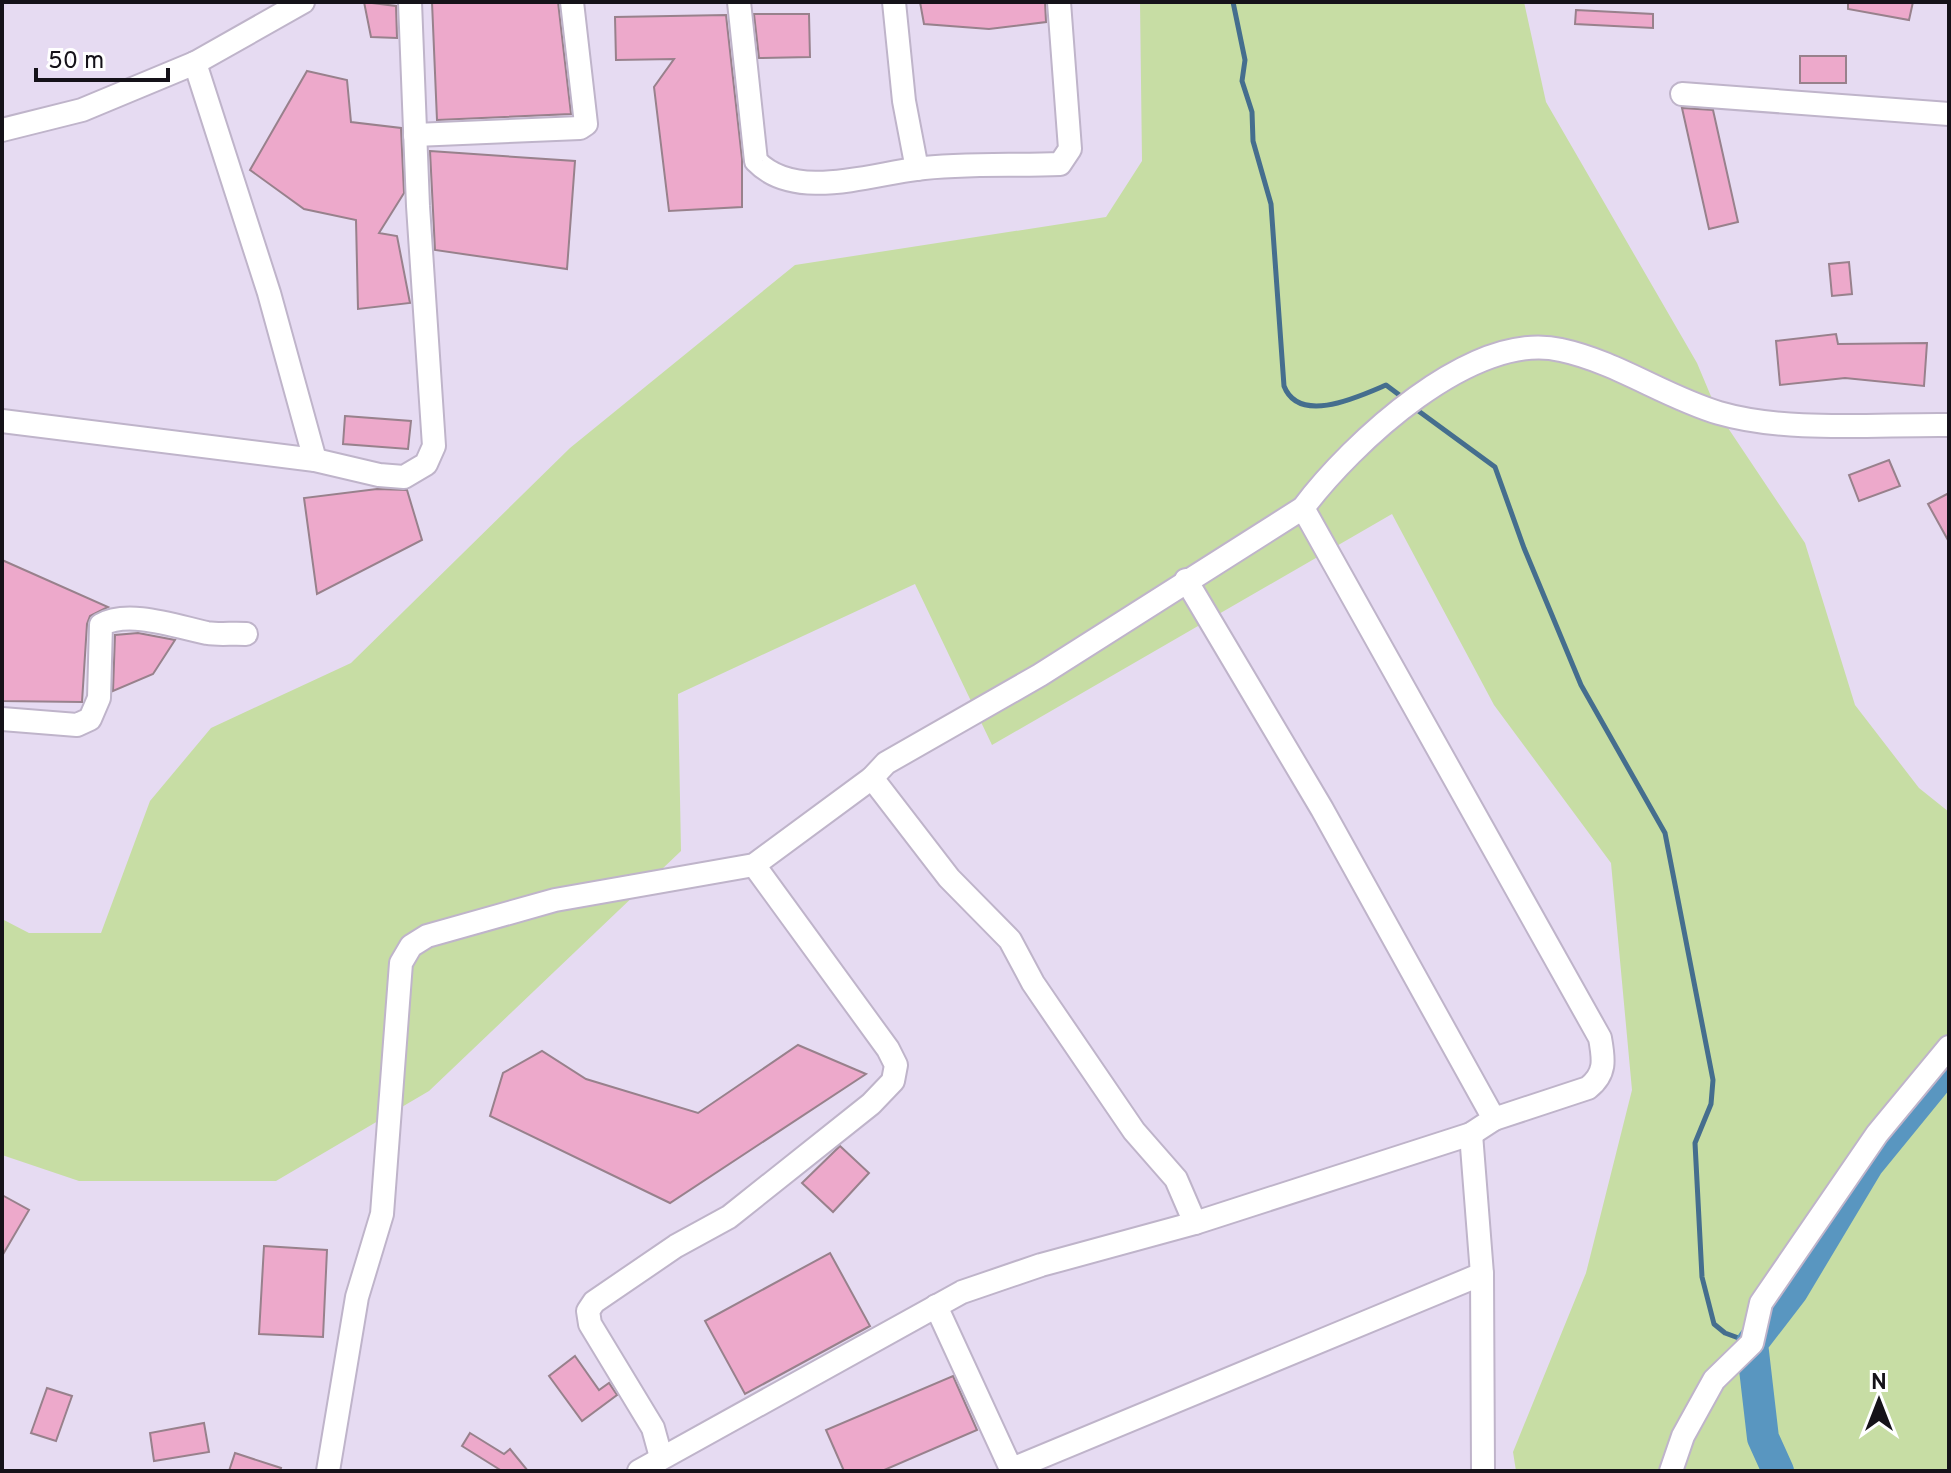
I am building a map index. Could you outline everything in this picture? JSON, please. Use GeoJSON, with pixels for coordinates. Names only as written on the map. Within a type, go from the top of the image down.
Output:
{"type":"FeatureCollection","features":[{"type":"Feature","properties":{"kind":"street"},"geometry":{"type":"LineString","coordinates":[[2,130],[82,110],[195,63],[303,2]]}},
{"type":"Feature","properties":{"kind":"street"},"geometry":{"type":"LineString","coordinates":[[2,421],[315,460],[379,475],[404,477],[426,464],[434,446],[410,2]]}},
{"type":"Feature","properties":{"kind":"street"},"geometry":{"type":"LineString","coordinates":[[415,135],[580,128],[586,124],[572,2]]}},
{"type":"Feature","properties":{"kind":"street"},"geometry":{"type":"LineString","coordinates":[[739,2],[756,161],[768,174],[783,180],[856,182],[917,169],[1060,164],[1067,159],[1070,149],[1059,2]]}},
{"type":"Feature","properties":{"kind":"street"},"geometry":{"type":"LineString","coordinates":[[894,2],[904,101],[917,169]]}},
{"type":"Feature","properties":{"kind":"street"},"geometry":{"type":"LineString","coordinates":[[195,63],[269,293],[315,460]]}},
{"type":"Feature","properties":{"kind":"street"},"geometry":{"type":"LineString","coordinates":[[1682,94],[1949,114]]}},
{"type":"Feature","properties":{"kind":"street"},"geometry":{"type":"LineString","coordinates":[[328,1471],[357,1297],[382,1214],[401,963],[411,946],[427,936],[555,900],[754,865],[902,753],[1040,675],[1303,508],[1327,476],[1416,396],[1498,353],[1557,348],[1588,357],[1718,413],[1760,421],[1949,425]]}},
{"type":"Feature","properties":{"kind":"street"},"geometry":{"type":"LineString","coordinates":[[639,1471],[962,1292],[1041,1265],[1195,1223],[1471,1134],[1494,1119],[1588,1088],[1599,1080],[1604,1063],[1600,1038],[1303,508]]}},
{"type":"Feature","properties":{"kind":"street"},"geometry":{"type":"LineString","coordinates":[[1186,580],[1322,809],[1494,1119]]}},
{"type":"Feature","properties":{"kind":"street"},"geometry":{"type":"LineString","coordinates":[[2,719],[77,725],[90,719],[99,698],[101,625],[111,619],[135,618],[210,633],[246,634]]}},
{"type":"Feature","properties":{"kind":"street"},"geometry":{"type":"LineString","coordinates":[[872,778],[949,878],[1010,940],[1033,983],[1126,1118],[1176,1179],[1195,1223]]}},
{"type":"Feature","properties":{"kind":"street"},"geometry":{"type":"LineString","coordinates":[[661,1457],[653,1428],[590,1324],[588,1311],[594,1302],[676,1246],[729,1217],[871,1104],[893,1081],[896,1065],[888,1049],[754,865]]}},
{"type":"Feature","properties":{"kind":"street"},"geometry":{"type":"LineString","coordinates":[[1671,1471],[1683,1436],[1714,1380],[1752,1343],[1761,1303],[1877,1134],[1949,1047]]}},
{"type":"Feature","properties":{"kind":"street"},"geometry":{"type":"LineString","coordinates":[[1471,1134],[1482,1274],[1483,1471]]}},
{"type":"Feature","properties":{"kind":"street"},"geometry":{"type":"LineString","coordinates":[[936,1306],[1012,1470],[1482,1274]]}},
{"type":"Feature","properties":{"kind":"green space"},"geometry":{"type":"Polygon","coordinates":[[[1140,2],[1524,2],[1546,102],[1697,363],[1718,413],[1805,543],[1855,705],[1919,788],[1949,812],[1949,1471],[1516,1471],[1513,1452],[1586,1273],[1632,1090],[1611,863],[1494,705],[1392,514],[992,745],[915,584],[678,694],[681,851],[429,1091],[276,1181],[79,1181],[2,1155],[2,919],[29,933],[101,933],[150,801],[211,728],[351,663],[570,448],[795,265],[1106,217],[1142,161],[1140,2]]]}},
{"type":"Feature","properties":{"kind":"building"},"geometry":{"type":"Polygon","coordinates":[[[364,2],[396,6],[397,38],[371,37],[364,2]]]}},
{"type":"Feature","properties":{"kind":"building"},"geometry":{"type":"Polygon","coordinates":[[[432,2],[558,2],[571,114],[437,120],[432,2]]]}},
{"type":"Feature","properties":{"kind":"building"},"geometry":{"type":"Polygon","coordinates":[[[920,2],[1045,2],[1046,22],[989,29],[924,24],[920,2]]]}},
{"type":"Feature","properties":{"kind":"building"},"geometry":{"type":"Polygon","coordinates":[[[1848,2],[1913,2],[1909,20],[1848,9],[1848,2]]]}},
{"type":"Feature","properties":{"kind":"building"},"geometry":{"type":"Polygon","coordinates":[[[1576,10],[1653,14],[1653,28],[1575,24],[1576,10]]]}},
{"type":"Feature","properties":{"kind":"building"},"geometry":{"type":"Polygon","coordinates":[[[754,14],[809,14],[810,57],[759,58],[754,14]]]}},
{"type":"Feature","properties":{"kind":"building"},"geometry":{"type":"Polygon","coordinates":[[[726,15],[742,159],[742,207],[669,211],[654,87],[674,59],[616,60],[615,17],[726,15]]]}},
{"type":"Feature","properties":{"kind":"building"},"geometry":{"type":"Polygon","coordinates":[[[1800,56],[1846,56],[1846,83],[1800,83],[1800,56]]]}},
{"type":"Feature","properties":{"kind":"building"},"geometry":{"type":"Polygon","coordinates":[[[307,71],[347,80],[351,122],[401,128],[404,193],[379,233],[397,236],[410,303],[358,309],[356,220],[304,209],[250,170],[307,71]]]}},
{"type":"Feature","properties":{"kind":"building"},"geometry":{"type":"Polygon","coordinates":[[[1682,108],[1713,110],[1738,222],[1709,229],[1682,108]]]}},
{"type":"Feature","properties":{"kind":"building"},"geometry":{"type":"Polygon","coordinates":[[[430,151],[575,161],[567,269],[435,250],[430,151]]]}},
{"type":"Feature","properties":{"kind":"building"},"geometry":{"type":"Polygon","coordinates":[[[1849,262],[1852,294],[1832,296],[1829,264],[1849,262]]]}},
{"type":"Feature","properties":{"kind":"building"},"geometry":{"type":"Polygon","coordinates":[[[1836,334],[1838,344],[1927,343],[1924,386],[1845,378],[1780,385],[1776,341],[1836,334]]]}},
{"type":"Feature","properties":{"kind":"building"},"geometry":{"type":"Polygon","coordinates":[[[345,416],[411,421],[408,449],[343,444],[345,416]]]}},
{"type":"Feature","properties":{"kind":"building"},"geometry":{"type":"Polygon","coordinates":[[[1889,460],[1900,486],[1859,501],[1849,475],[1889,460]]]}},
{"type":"Feature","properties":{"kind":"building"},"geometry":{"type":"Polygon","coordinates":[[[377,489],[407,490],[422,540],[317,594],[304,498],[377,489]]]}},
{"type":"Feature","properties":{"kind":"building"},"geometry":{"type":"Polygon","coordinates":[[[1949,493],[1949,542],[1928,504],[1949,493]]]}},
{"type":"Feature","properties":{"kind":"building"},"geometry":{"type":"Polygon","coordinates":[[[2,560],[108,607],[90,616],[87,624],[82,702],[2,701],[2,560]]]}},
{"type":"Feature","properties":{"kind":"building"},"geometry":{"type":"Polygon","coordinates":[[[138,633],[175,640],[153,674],[113,691],[115,635],[138,633]]]}},
{"type":"Feature","properties":{"kind":"building"},"geometry":{"type":"Polygon","coordinates":[[[798,1045],[866,1074],[670,1203],[490,1116],[503,1073],[542,1051],[586,1079],[698,1113],[798,1045]]]}},
{"type":"Feature","properties":{"kind":"building"},"geometry":{"type":"Polygon","coordinates":[[[840,1146],[869,1173],[833,1212],[802,1183],[840,1146]]]}},
{"type":"Feature","properties":{"kind":"building"},"geometry":{"type":"Polygon","coordinates":[[[2,1195],[29,1210],[2,1256],[2,1195]]]}},
{"type":"Feature","properties":{"kind":"building"},"geometry":{"type":"Polygon","coordinates":[[[264,1246],[327,1250],[323,1337],[259,1334],[264,1246]]]}},
{"type":"Feature","properties":{"kind":"building"},"geometry":{"type":"Polygon","coordinates":[[[830,1253],[870,1326],[745,1394],[705,1321],[830,1253]]]}},
{"type":"Feature","properties":{"kind":"building"},"geometry":{"type":"Polygon","coordinates":[[[575,1356],[599,1390],[609,1383],[617,1395],[582,1421],[549,1376],[575,1356]]]}},
{"type":"Feature","properties":{"kind":"building"},"geometry":{"type":"Polygon","coordinates":[[[953,1376],[977,1430],[882,1471],[844,1471],[826,1430],[953,1376]]]}},
{"type":"Feature","properties":{"kind":"building"},"geometry":{"type":"Polygon","coordinates":[[[47,1388],[72,1396],[56,1441],[31,1433],[47,1388]]]}},
{"type":"Feature","properties":{"kind":"building"},"geometry":{"type":"Polygon","coordinates":[[[204,1423],[209,1452],[154,1461],[150,1433],[204,1423]]]}},
{"type":"Feature","properties":{"kind":"building"},"geometry":{"type":"Polygon","coordinates":[[[470,1433],[504,1454],[510,1449],[528,1471],[502,1471],[462,1446],[470,1433]]]}},
{"type":"Feature","properties":{"kind":"building"},"geometry":{"type":"Polygon","coordinates":[[[235,1453],[281,1468],[280,1471],[229,1471],[235,1453]]]}},
{"type":"Feature","properties":{"kind":"waterway"},"geometry":{"type":"LineString","coordinates":[[1233,2],[1245,60],[1242,81],[1252,112],[1253,141],[1271,204],[1284,386],[1292,398],[1315,406],[1345,401],[1386,385],[1406,400]]}},
{"type":"Feature","properties":{"kind":"waterway"},"geometry":{"type":"LineString","coordinates":[[1413,407],[1495,467],[1524,548],[1581,685],[1665,833],[1713,1080],[1711,1104],[1695,1143],[1702,1277],[1714,1324],[1725,1333],[1744,1340]]}},
{"type":"Feature","properties":{"kind":"waterway"},"geometry":{"type":"LineString","coordinates":[[1778,1471],[1763,1438],[1752,1343],[1792,1291],[1868,1164],[1949,1065]]}}]}
